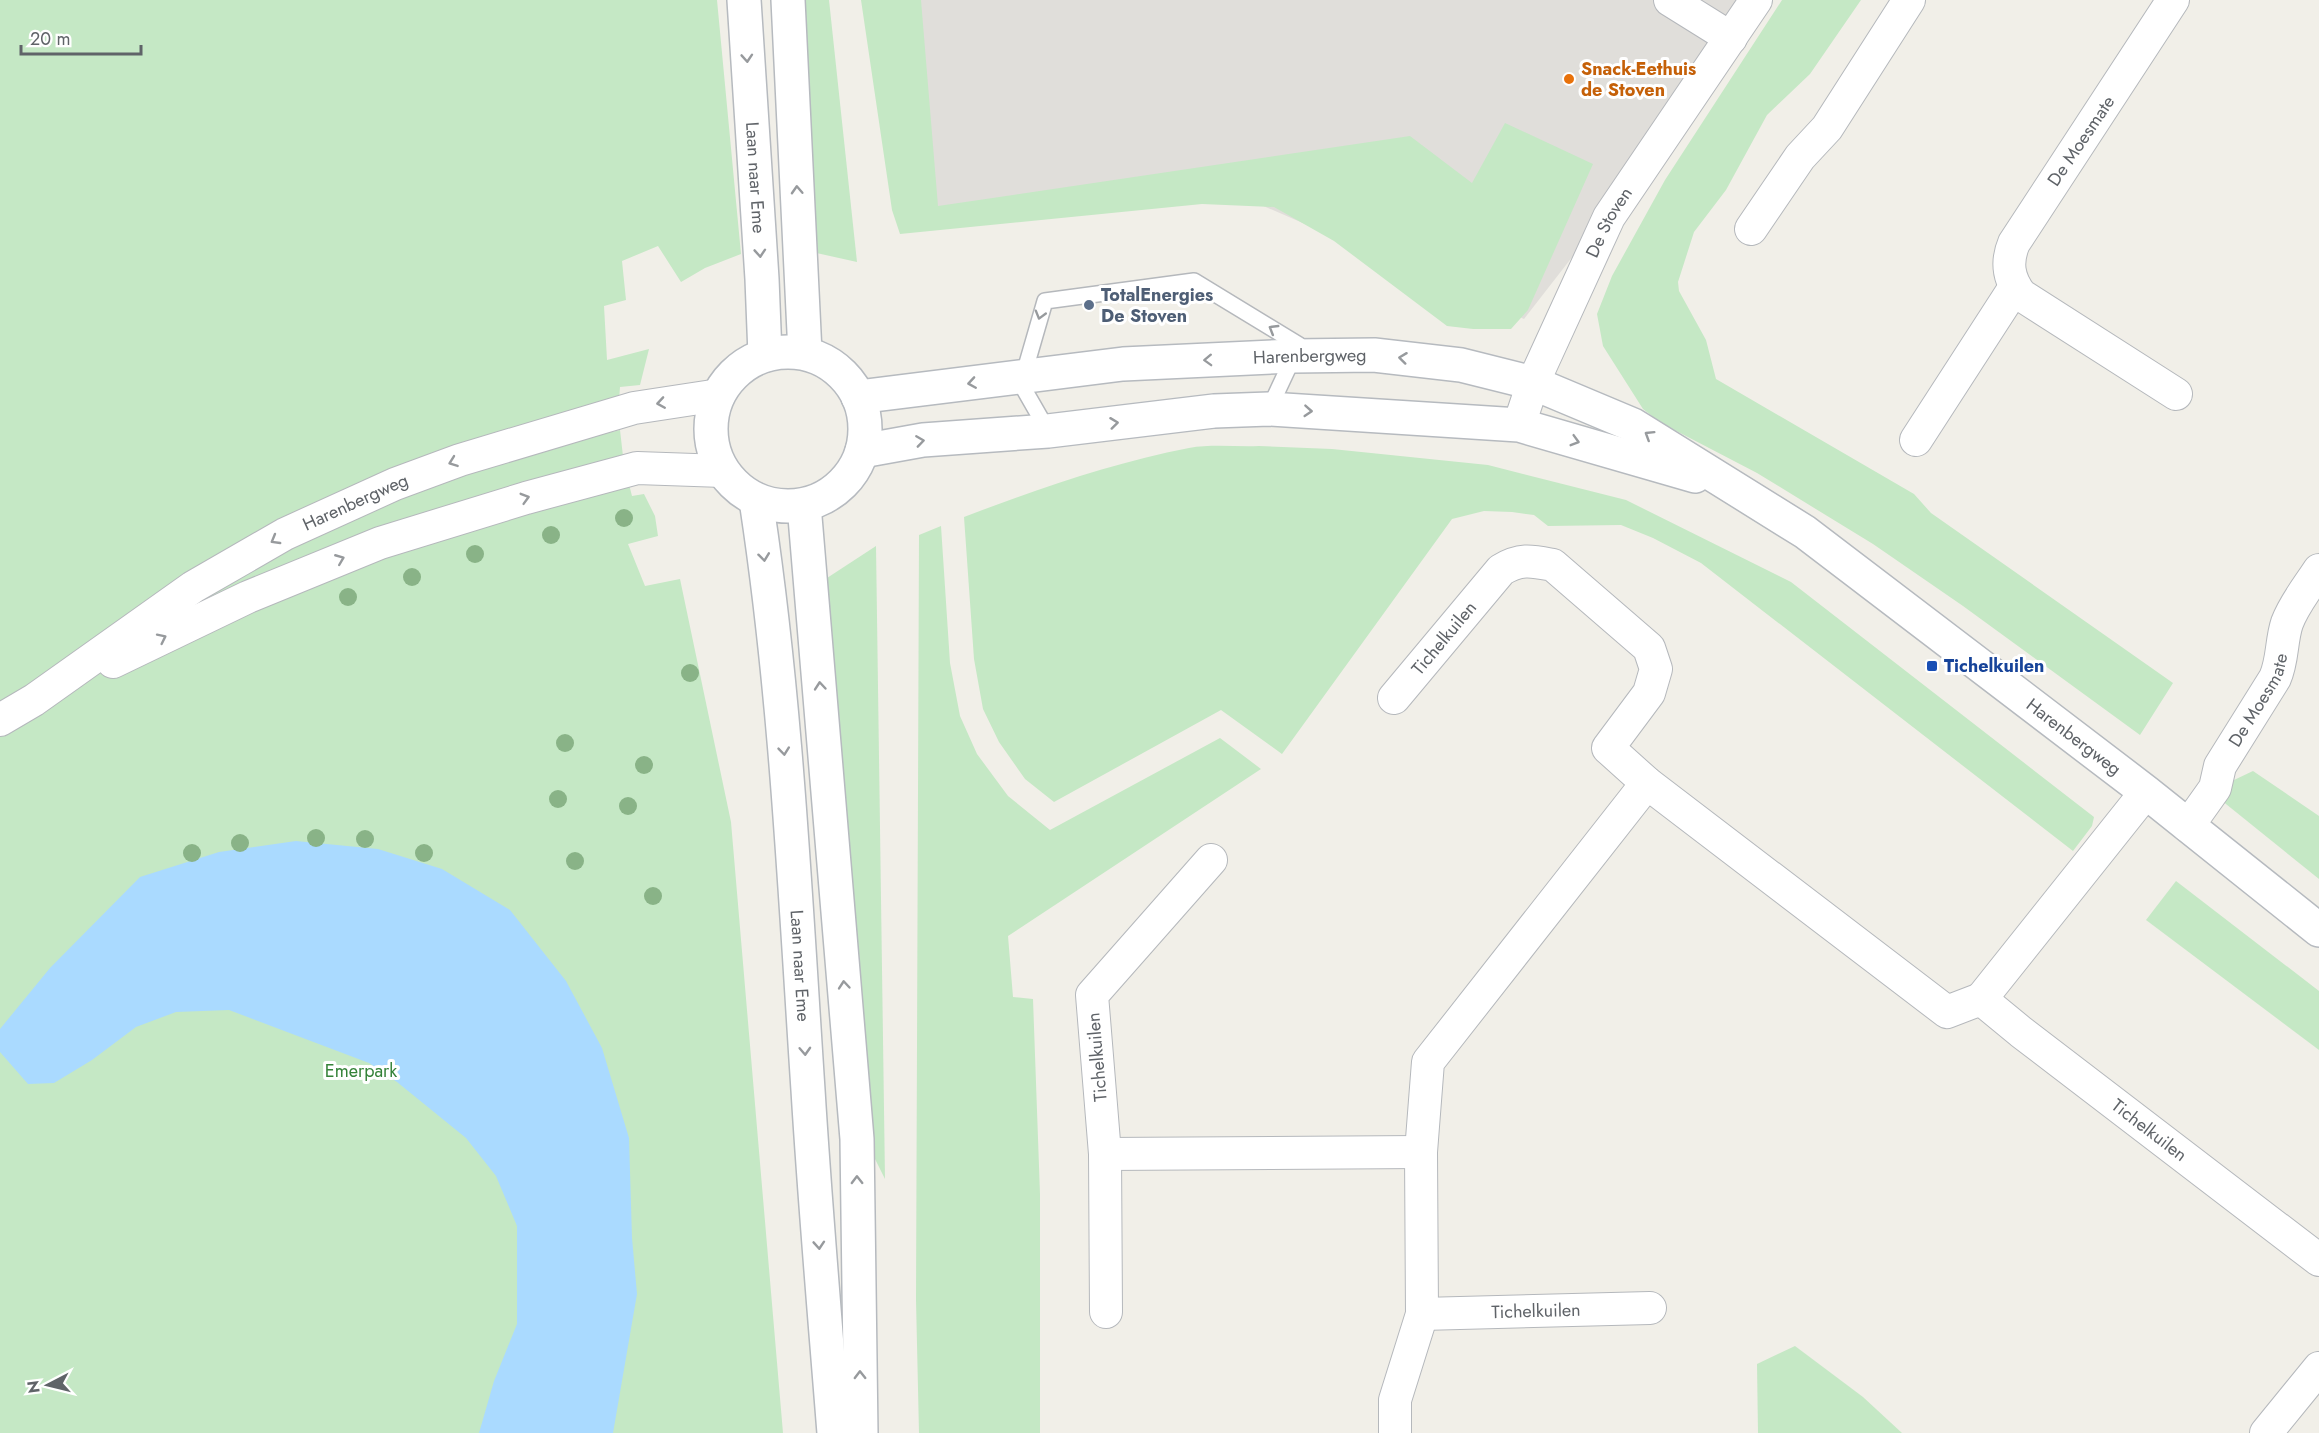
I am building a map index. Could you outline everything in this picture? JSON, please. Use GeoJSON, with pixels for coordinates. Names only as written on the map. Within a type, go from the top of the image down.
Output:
{"type":"FeatureCollection","features":[{"type":"Feature","properties":{"kind":"street","name":"Laan naar Eme"},"geometry":{"type":"LineString","coordinates":[[744,0],[765,355]]}},
{"type":"Feature","properties":{"kind":"street"},"geometry":{"type":"LineString","coordinates":[[788,0],[805,353]]}},
{"type":"Feature","properties":{"kind":"street"},"geometry":{"type":"LineString","coordinates":[[1670,0],[1731,38]]}},
{"type":"Feature","properties":{"kind":"street","name":"De Stoven"},"geometry":{"type":"LineString","coordinates":[[1519,425],[1533,383],[1609,217],[1755,0]]}},
{"type":"Feature","properties":{"kind":"street"},"geometry":{"type":"LineString","coordinates":[[1752,230],[1800,157],[1827,128],[1909,0]]}},
{"type":"Feature","properties":{"kind":"street","name":"De Moesmate"},"geometry":{"type":"LineString","coordinates":[[2015,287],[2008,265],[2009,254],[2014,243],[2173,0]]}},
{"type":"Feature","properties":{"kind":"street"},"geometry":{"type":"LineString","coordinates":[[1916,440],[2015,287],[2031,301],[2176,394]]}},
{"type":"Feature","properties":{"kind":"street"},"geometry":{"type":"LineString","coordinates":[[783,351],[805,353],[827,362],[845,377],[858,396],[866,423],[862,451],[854,470],[841,487],[824,498],[804,505],[779,507],[756,500],[733,484],[723,471],[713,447],[711,420],[719,395],[730,378],[746,364],[765,355],[783,351]]}},
{"type":"Feature","properties":{"kind":"street","name":"Harenbergweg"},"geometry":{"type":"LineString","coordinates":[[858,396],[1123,364],[1293,356],[1385,356],[1461,365],[1533,383],[1633,425],[1805,532],[2146,792],[2319,930]]}},
{"type":"Feature","properties":{"kind":"street","name":"Harenbergweg"},"geometry":{"type":"LineString","coordinates":[[34,700],[193,587],[285,534],[395,484],[460,459],[634,408],[719,395]]}},
{"type":"Feature","properties":{"kind":"street","name":"Harenbergweg"},"geometry":{"type":"LineString","coordinates":[[862,451],[923,440],[1048,431],[1214,411],[1269,409],[1519,425],[1734,488]]}},
{"type":"Feature","properties":{"kind":"street","name":"Harenbergweg"},"geometry":{"type":"LineString","coordinates":[[0,720],[34,700],[248,597],[380,543],[526,498],[637,468],[723,471]]}},
{"type":"Feature","properties":{"kind":"street","name":"Laan naar Eme"},"geometry":{"type":"LineString","coordinates":[[756,500],[765,556],[792,825],[808,1094],[834,1433]]}},
{"type":"Feature","properties":{"kind":"street"},"geometry":{"type":"LineString","coordinates":[[804,505],[857,1139],[861,1433]]}},
{"type":"Feature","properties":{"kind":"street","name":"Tichelkuilen"},"geometry":{"type":"LineString","coordinates":[[1394,698],[1502,570],[1515,562],[1534,561],[1553,565],[1648,648],[1656,669],[1649,693],[1608,748],[1647,783],[1947,1012],[1981,999],[2319,1260]]}},
{"type":"Feature","properties":{"kind":"street","name":"De Moesmate"},"geometry":{"type":"LineString","coordinates":[[2188,826],[2215,788],[2220,766],[2276,678],[2281,665],[2287,622],[2319,570]]}},
{"type":"Feature","properties":{"kind":"street"},"geometry":{"type":"LineString","coordinates":[[1395,1433],[1395,1400],[1422,1314],[1421,1152],[1428,1062],[1647,783]]}},
{"type":"Feature","properties":{"kind":"street"},"geometry":{"type":"LineString","coordinates":[[1981,999],[2146,792]]}},
{"type":"Feature","properties":{"kind":"street","name":"Tichelkuilen"},"geometry":{"type":"LineString","coordinates":[[1106,1312],[1105,1154],[1092,995],[1211,860]]}},
{"type":"Feature","properties":{"kind":"street"},"geometry":{"type":"LineString","coordinates":[[1105,1154],[1421,1152]]}},
{"type":"Feature","properties":{"kind":"street","name":"Tichelkuilen"},"geometry":{"type":"LineString","coordinates":[[1422,1314],[1650,1308]]}},
{"type":"Feature","properties":{"kind":"street"},"geometry":{"type":"LineString","coordinates":[[2266,1433],[2319,1368]]}},
{"type":"Feature","properties":{"kind":"lane"},"geometry":{"type":"LineString","coordinates":[[1048,431],[1021,384],[1045,301],[1194,281],[1299,345],[1269,409]]}},
{"type":"Feature","properties":{"kind":"shaded area"},"geometry":{"type":"Polygon","coordinates":[[[916,0],[1772,0],[1524,319],[1222,188],[937,220],[916,0]]]}},
{"type":"Feature","properties":{"kind":"green space","name":"Emerpark"},"geometry":{"type":"Polygon","coordinates":[[[0,0],[717,0],[741,254],[705,268],[681,282],[658,246],[622,261],[626,300],[604,306],[607,360],[649,349],[640,385],[620,387],[619,400],[610,400],[612,432],[620,430],[624,465],[632,496],[644,494],[655,516],[658,536],[628,544],[645,586],[680,579],[731,822],[783,1433],[0,1433],[0,0]]]}},
{"type":"Feature","properties":{"kind":"green space"},"geometry":{"type":"Polygon","coordinates":[[[797,0],[829,0],[857,262],[812,252],[797,0]]]}},
{"type":"Feature","properties":{"kind":"green space"},"geometry":{"type":"Polygon","coordinates":[[[861,0],[921,0],[938,206],[1410,136],[1472,183],[1505,123],[1593,164],[1528,310],[1511,329],[1447,326],[1334,241],[1274,207],[1202,204],[900,234],[892,210],[861,0]]]}},
{"type":"Feature","properties":{"kind":"green space"},"geometry":{"type":"Polygon","coordinates":[[[1782,0],[1861,0],[1810,74],[1767,115],[1726,190],[1694,232],[1678,282],[1679,291],[1706,340],[1716,379],[1914,494],[1931,513],[2173,683],[2140,735],[1963,606],[1873,544],[1757,473],[1661,423],[1643,409],[1603,346],[1597,314],[1612,276],[1665,180],[1782,0]]]}},
{"type":"Feature","properties":{"kind":"green space"},"geometry":{"type":"Polygon","coordinates":[[[1259,446],[1332,449],[1488,465],[1626,500],[1791,582],[2094,817],[2092,826],[2073,851],[1701,563],[1653,538],[1621,525],[1548,526],[1534,515],[1484,511],[1452,519],[1282,754],[1221,710],[1054,802],[1025,779],[999,742],[983,709],[974,659],[964,517],[1075,478],[1160,454],[1197,447],[1259,446]]]}},
{"type":"Feature","properties":{"kind":"green space"},"geometry":{"type":"Polygon","coordinates":[[[941,526],[950,663],[960,716],[977,754],[1008,796],[1050,830],[1220,738],[1261,769],[1008,936],[1013,997],[1033,999],[1040,1194],[1040,1433],[919,1433],[916,1300],[919,535],[941,526]]]}},
{"type":"Feature","properties":{"kind":"green space"},"geometry":{"type":"Polygon","coordinates":[[[876,546],[885,1179],[875,1159],[827,578],[876,546]]]}},
{"type":"Feature","properties":{"kind":"green space"},"geometry":{"type":"Polygon","coordinates":[[[2253,771],[2319,816],[2319,879],[2216,796],[2234,780],[2253,771]]]}},
{"type":"Feature","properties":{"kind":"green space"},"geometry":{"type":"Polygon","coordinates":[[[2176,881],[2319,991],[2319,1050],[2146,920],[2176,881]]]}},
{"type":"Feature","properties":{"kind":"green space"},"geometry":{"type":"Polygon","coordinates":[[[1795,1346],[1863,1397],[1902,1433],[1758,1433],[1757,1364],[1795,1346]]]}},
{"type":"Feature","properties":{"kind":"water"},"geometry":{"type":"Polygon","coordinates":[[[296,841],[378,849],[442,869],[510,910],[566,981],[602,1048],[629,1138],[632,1238],[637,1294],[613,1433],[479,1433],[494,1381],[517,1324],[517,1226],[496,1176],[466,1138],[397,1082],[369,1063],[229,1010],[176,1012],[136,1027],[92,1060],[54,1083],[28,1084],[0,1052],[0,1029],[50,968],[140,877],[219,852],[296,841]]]}},
{"type":"Feature","properties":{"kind":"place","name":"Snack-Eethuis de Stoven"},"geometry":{"type":"Point","coordinates":[1569,79]}},
{"type":"Feature","properties":{"kind":"place","name":"TotalEnergies De Stoven"},"geometry":{"type":"Point","coordinates":[1089,305]}},
{"type":"Feature","properties":{"kind":"place","name":"Tichelkuilen"},"geometry":{"type":"Point","coordinates":[1932,666]}}]}
